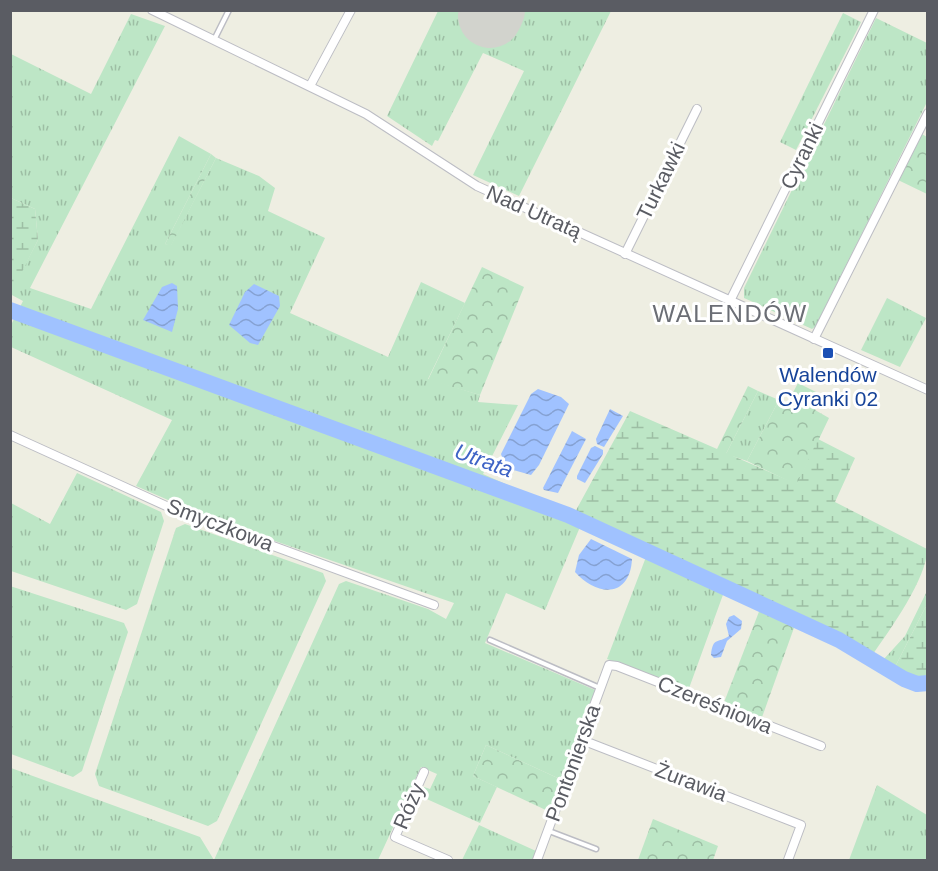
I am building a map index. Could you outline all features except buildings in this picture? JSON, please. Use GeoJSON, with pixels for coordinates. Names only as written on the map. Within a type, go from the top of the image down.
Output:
{"type":"FeatureCollection","features":[{"type":"Feature","properties":{"kind":"street","name":"Nad Utratą"},"geometry":{"type":"LineString","coordinates":[[153,10],[366,114],[477,186],[927,390]]}},
{"type":"Feature","properties":{"kind":"street"},"geometry":{"type":"LineString","coordinates":[[310,86],[351,10]]}},
{"type":"Feature","properties":{"kind":"street","name":"Cyranki"},"geometry":{"type":"LineString","coordinates":[[730,301],[873,10]]}},
{"type":"Feature","properties":{"kind":"street","name":"Turkawki"},"geometry":{"type":"LineString","coordinates":[[625,254],[697,109]]}},
{"type":"Feature","properties":{"kind":"street"},"geometry":{"type":"LineString","coordinates":[[814,339],[927,113]]}},
{"type":"Feature","properties":{"kind":"street","name":"Smyczkowa"},"geometry":{"type":"LineString","coordinates":[[10,435],[175,510],[434,605]]}},
{"type":"Feature","properties":{"kind":"street","name":"Pontonierska"},"geometry":{"type":"LineString","coordinates":[[537,861],[609,665]]}},
{"type":"Feature","properties":{"kind":"street","name":"Czereśniowa"},"geometry":{"type":"LineString","coordinates":[[609,665],[617,666],[821,746]]}},
{"type":"Feature","properties":{"kind":"street","name":"Żurawia"},"geometry":{"type":"LineString","coordinates":[[582,740],[801,825],[788,861]]}},
{"type":"Feature","properties":{"kind":"street","name":"Róży"},"geometry":{"type":"LineString","coordinates":[[424,772],[395,837],[431,857],[448,861]]}},
{"type":"Feature","properties":{"kind":"lane"},"geometry":{"type":"LineString","coordinates":[[214,40],[229,10]]}},
{"type":"Feature","properties":{"kind":"lane"},"geometry":{"type":"LineString","coordinates":[[490,640],[601,688]]}},
{"type":"Feature","properties":{"kind":"lane"},"geometry":{"type":"LineString","coordinates":[[548,831],[596,849]]}},
{"type":"Feature","properties":{"kind":"green space"},"geometry":{"type":"Polygon","coordinates":[[[438,11],[611,11],[519,196],[473,175],[524,71],[483,53],[438,141],[435,140],[432,146],[387,116],[438,11]]]}},
{"type":"Feature","properties":{"kind":"green space"},"geometry":{"type":"Polygon","coordinates":[[[843,13],[861,22],[796,150],[780,142],[843,13]]]}},
{"type":"Feature","properties":{"kind":"green space"},"geometry":{"type":"Polygon","coordinates":[[[131,14],[165,26],[30,288],[91,309],[179,136],[211,154],[165,244],[171,245],[216,158],[259,176],[275,188],[268,211],[325,238],[290,313],[388,357],[421,282],[465,303],[428,379],[480,395],[478,402],[518,405],[483,474],[725,582],[851,641],[883,660],[905,636],[927,591],[927,604],[895,667],[914,679],[927,679],[927,689],[909,687],[830,641],[724,592],[688,691],[607,659],[646,557],[580,527],[545,610],[506,593],[485,643],[595,690],[562,780],[486,745],[473,776],[497,787],[480,823],[420,796],[424,787],[430,789],[437,774],[421,767],[378,860],[214,860],[339,584],[346,581],[428,609],[446,619],[454,603],[214,520],[136,486],[172,420],[11,347],[11,325],[23,301],[10,294],[38,240],[35,209],[11,198],[11,54],[91,94],[131,14]]]}},
{"type":"Feature","properties":{"kind":"green space"},"geometry":{"type":"Polygon","coordinates":[[[876,18],[927,43],[927,102],[816,326],[812,329],[744,298],[744,288],[876,18]]]}},
{"type":"Feature","properties":{"kind":"green space"},"geometry":{"type":"Polygon","coordinates":[[[920,133],[927,137],[927,194],[898,180],[920,133]]]}},
{"type":"Feature","properties":{"kind":"green space"},"geometry":{"type":"Polygon","coordinates":[[[211,154],[216,158],[171,246],[165,244],[211,154]]]}},
{"type":"Feature","properties":{"kind":"green space"},"geometry":{"type":"Polygon","coordinates":[[[11,198],[35,209],[38,240],[11,294],[11,198]]]}},
{"type":"Feature","properties":{"kind":"green space"},"geometry":{"type":"Polygon","coordinates":[[[482,267],[524,287],[480,395],[428,380],[482,267]]]}},
{"type":"Feature","properties":{"kind":"green space"},"geometry":{"type":"Polygon","coordinates":[[[887,298],[926,318],[900,367],[861,350],[887,298]]]}},
{"type":"Feature","properties":{"kind":"green space"},"geometry":{"type":"Polygon","coordinates":[[[798,383],[822,395],[815,410],[829,418],[797,485],[747,461],[779,400],[787,404],[798,383]]]}},
{"type":"Feature","properties":{"kind":"green space"},"geometry":{"type":"Polygon","coordinates":[[[748,386],[758,391],[726,454],[716,451],[748,386]]]}},
{"type":"Feature","properties":{"kind":"green space"},"geometry":{"type":"Polygon","coordinates":[[[758,391],[779,400],[747,461],[726,454],[758,391]]]}},
{"type":"Feature","properties":{"kind":"green space"},"geometry":{"type":"Polygon","coordinates":[[[630,411],[797,484],[818,439],[855,458],[835,502],[927,549],[926,561],[915,588],[873,654],[725,582],[574,514],[630,411]]]}},
{"type":"Feature","properties":{"kind":"green space"},"geometry":{"type":"Polygon","coordinates":[[[77,473],[161,512],[164,521],[137,604],[126,610],[11,571],[11,503],[50,524],[77,473]]]}},
{"type":"Feature","properties":{"kind":"green space"},"geometry":{"type":"Polygon","coordinates":[[[185,524],[323,573],[326,581],[217,821],[208,826],[99,786],[95,774],[176,528],[185,524]]]}},
{"type":"Feature","properties":{"kind":"green space"},"geometry":{"type":"Polygon","coordinates":[[[10,586],[124,623],[128,632],[82,771],[73,777],[11,754],[10,586]]]}},
{"type":"Feature","properties":{"kind":"green space"},"geometry":{"type":"Polygon","coordinates":[[[927,604],[927,679],[914,679],[895,667],[927,604]]]}},
{"type":"Feature","properties":{"kind":"green space"},"geometry":{"type":"Polygon","coordinates":[[[760,609],[795,625],[761,720],[723,705],[760,609]]]}},
{"type":"Feature","properties":{"kind":"green space"},"geometry":{"type":"Polygon","coordinates":[[[486,745],[562,780],[550,812],[473,776],[486,745]]]}},
{"type":"Feature","properties":{"kind":"green space"},"geometry":{"type":"Polygon","coordinates":[[[11,768],[200,837],[214,860],[11,860],[11,768]]]}},
{"type":"Feature","properties":{"kind":"green space"},"geometry":{"type":"Polygon","coordinates":[[[877,785],[927,815],[927,860],[849,860],[877,785]]]}},
{"type":"Feature","properties":{"kind":"green space"},"geometry":{"type":"Polygon","coordinates":[[[653,819],[718,846],[713,860],[638,860],[653,819]]]}},
{"type":"Feature","properties":{"kind":"green space"},"geometry":{"type":"Polygon","coordinates":[[[479,825],[536,851],[532,860],[462,860],[479,825]]]}},
{"type":"Feature","properties":{"kind":"water"},"geometry":{"type":"Polygon","coordinates":[[[172,283],[177,286],[178,309],[172,332],[143,320],[162,287],[172,283]]]}},
{"type":"Feature","properties":{"kind":"water"},"geometry":{"type":"Polygon","coordinates":[[[254,284],[279,296],[280,306],[258,345],[250,343],[229,325],[245,292],[254,284]]]}},
{"type":"Feature","properties":{"kind":"water"},"geometry":{"type":"Polygon","coordinates":[[[538,389],[561,397],[569,404],[539,465],[531,475],[506,468],[501,454],[531,394],[538,389]]]}},
{"type":"Feature","properties":{"kind":"water"},"geometry":{"type":"Polygon","coordinates":[[[610,409],[623,416],[604,447],[597,444],[596,439],[610,409]]]}},
{"type":"Feature","properties":{"kind":"water"},"geometry":{"type":"Polygon","coordinates":[[[572,431],[586,439],[558,493],[544,490],[543,488],[572,431]]]}},
{"type":"Feature","properties":{"kind":"water"},"geometry":{"type":"Polygon","coordinates":[[[595,446],[603,450],[603,454],[585,483],[577,479],[577,476],[591,448],[595,446]]]}},
{"type":"Feature","properties":{"kind":"water"},"geometry":{"type":"Polygon","coordinates":[[[591,539],[632,559],[630,572],[619,587],[611,590],[593,586],[575,572],[579,555],[591,539]]]}},
{"type":"Feature","properties":{"kind":"water"},"geometry":{"type":"Polygon","coordinates":[[[734,615],[742,621],[741,629],[727,641],[721,657],[714,658],[711,655],[713,645],[729,636],[726,624],[729,617],[734,615]]]}},
{"type":"Feature","properties":{"kind":"waterway","name":"Utrata"},"geometry":{"type":"LineString","coordinates":[[10,310],[568,515],[839,640],[904,679],[917,684],[928,683]]}},
{"type":"Feature","properties":{"kind":"runway"},"geometry":{"type":"LineString","coordinates":[[490,16],[493,10]]}},
{"type":"Feature","properties":{"kind":"place","name":"Walendów Cyranki 02"},"geometry":{"type":"Point","coordinates":[828,353]}},
{"type":"Feature","properties":{"kind":"district","name":"WALENDÓW"},"geometry":{"type":"Point","coordinates":[730,314]}}]}
